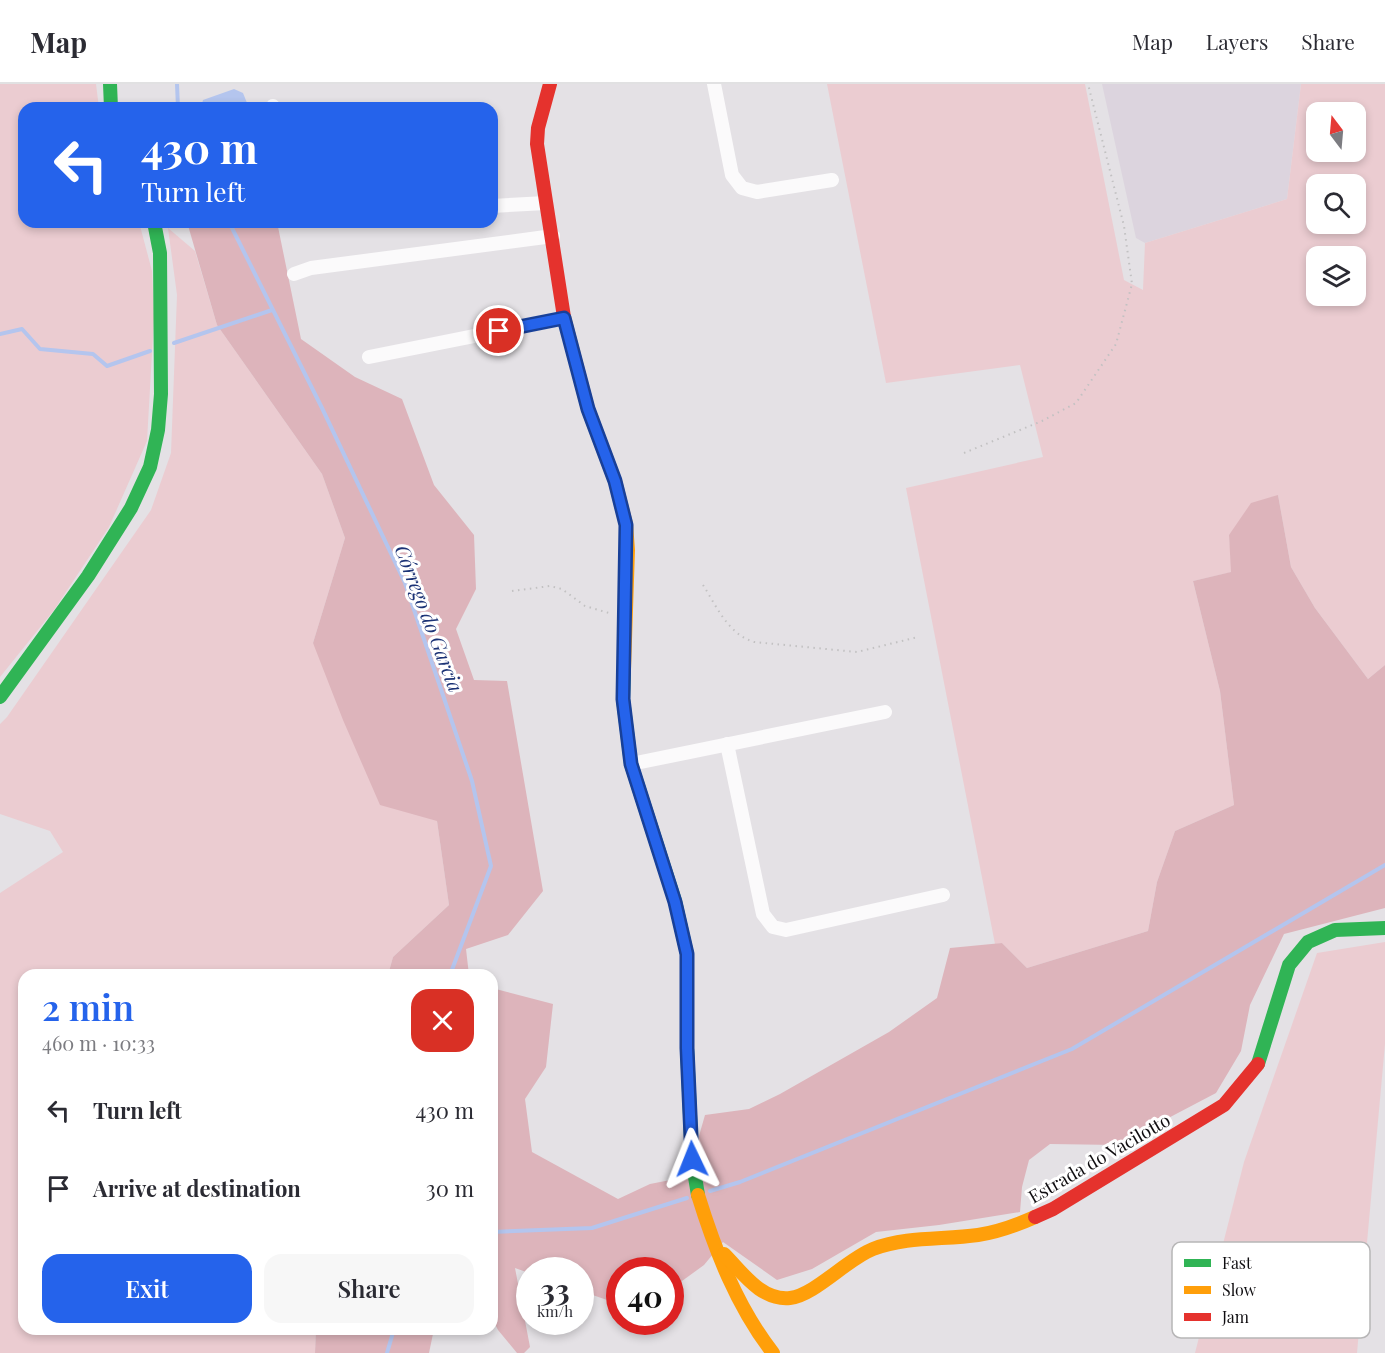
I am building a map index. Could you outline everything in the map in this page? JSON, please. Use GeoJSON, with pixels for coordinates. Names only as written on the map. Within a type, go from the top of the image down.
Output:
{"type":"FeatureCollection","features":[{"type":"Feature","properties":{"kind":"street"},"geometry":{"type":"LineString","coordinates":[[110,84],[111,102]]}},
{"type":"Feature","properties":{"kind":"street"},"geometry":{"type":"LineString","coordinates":[[550,84],[543,105],[537,144],[564,318],[595,432],[615,481],[623,508],[627,550],[623,699],[631,764],[675,902],[687,954],[687,1048],[692,1159],[697,1190],[706,1220],[738,1299],[754,1329],[773,1353]]}},
{"type":"Feature","properties":{"kind":"street"},"geometry":{"type":"LineString","coordinates":[[714,84],[732,175],[742,188],[757,192],[832,180]]}},
{"type":"Feature","properties":{"kind":"street"},"geometry":{"type":"LineString","coordinates":[[498,206],[546,203]]}},
{"type":"Feature","properties":{"kind":"street"},"geometry":{"type":"LineString","coordinates":[[0,697],[88,576],[131,508],[150,466],[158,430],[161,394],[160,253],[155,228]]}},
{"type":"Feature","properties":{"kind":"street"},"geometry":{"type":"LineString","coordinates":[[294,274],[311,268],[553,236]]}},
{"type":"Feature","properties":{"kind":"street"},"geometry":{"type":"LineString","coordinates":[[369,357],[564,318]]}},
{"type":"Feature","properties":{"kind":"street"},"geometry":{"type":"LineString","coordinates":[[631,764],[885,712]]}},
{"type":"Feature","properties":{"kind":"street"},"geometry":{"type":"LineString","coordinates":[[727,744],[763,914],[773,927],[786,930],[943,896]]}},
{"type":"Feature","properties":{"kind":"street","name":"Estrada do Vacilotto"},"geometry":{"type":"LineString","coordinates":[[719,1249],[762,1292],[776,1298],[791,1298],[806,1293],[852,1259],[873,1249],[895,1242],[917,1239],[979,1235],[1017,1225],[1053,1209],[1224,1105],[1258,1064],[1289,965],[1308,942],[1335,930],[1385,928]]}},
{"type":"Feature","properties":{"kind":"path"},"geometry":{"type":"LineString","coordinates":[[964,453],[1042,421],[1076,403],[1116,344],[1132,284],[1124,226],[1088,84]]}},
{"type":"Feature","properties":{"kind":"path"},"geometry":{"type":"LineString","coordinates":[[703,585],[731,628],[741,637],[754,642],[857,651],[918,637]]}},
{"type":"Feature","properties":{"kind":"path"},"geometry":{"type":"LineString","coordinates":[[512,591],[550,586],[562,590],[585,606],[626,616]]}},
{"type":"Feature","properties":{"kind":"shaded area"},"geometry":{"type":"Polygon","coordinates":[[[0,84],[96,84],[98,102],[18,102],[18,228],[141,228],[152,271],[154,318],[147,441],[109,527],[54,610],[0,677],[0,84]]]}},
{"type":"Feature","properties":{"kind":"shaded area"},"geometry":{"type":"Polygon","coordinates":[[[827,84],[1085,84],[1124,280],[1143,290],[1145,243],[1287,199],[1301,84],[1385,84],[1385,665],[1368,679],[1315,608],[1291,567],[1278,495],[1229,535],[1232,572],[1193,581],[1220,691],[1234,805],[1175,831],[1157,882],[1148,931],[1027,968],[1002,943],[995,944],[906,488],[1043,457],[1020,365],[886,383],[827,84]]]}},
{"type":"Feature","properties":{"kind":"shaded area"},"geometry":{"type":"Polygon","coordinates":[[[1102,84],[1301,84],[1287,199],[1145,243],[1136,238],[1102,84]]]}},
{"type":"Feature","properties":{"kind":"shaded area"},"geometry":{"type":"Polygon","coordinates":[[[168,228],[195,251],[217,325],[322,474],[345,538],[313,643],[437,821],[449,905],[393,957],[390,969],[18,969],[18,1335],[316,1335],[315,1353],[0,1353],[0,893],[63,852],[50,831],[0,814],[0,724],[151,510],[171,453],[177,295],[168,228]]]}},
{"type":"Feature","properties":{"kind":"shaded area"},"geometry":{"type":"Polygon","coordinates":[[[189,228],[278,228],[301,339],[355,377],[402,399],[434,485],[474,535],[476,589],[456,629],[474,680],[507,681],[543,891],[508,935],[466,949],[468,969],[390,969],[393,957],[449,905],[437,821],[380,805],[313,643],[345,538],[322,474],[217,325],[189,228]]]}},
{"type":"Feature","properties":{"kind":"shaded area"},"geometry":{"type":"Polygon","coordinates":[[[1278,495],[1291,567],[1315,608],[1368,679],[1385,665],[1385,908],[1284,934],[1250,1005],[1241,1051],[1216,1093],[1117,1145],[1050,1144],[1029,1160],[1022,1187],[1020,1212],[876,1232],[812,1269],[777,1280],[723,1242],[704,1265],[684,1280],[684,1257],[606,1257],[606,1300],[594,1295],[594,1257],[516,1257],[516,1335],[528,1335],[530,1347],[524,1353],[517,1353],[498,1330],[498,990],[553,1004],[546,1067],[525,1099],[532,1152],[618,1199],[650,1184],[701,1174],[697,1143],[705,1115],[749,1109],[780,1094],[889,1032],[937,998],[950,948],[1002,943],[1027,968],[1148,931],[1157,882],[1175,831],[1234,805],[1220,691],[1193,581],[1231,572],[1229,535],[1251,503],[1278,495]]]}},
{"type":"Feature","properties":{"kind":"shaded area"},"geometry":{"type":"Polygon","coordinates":[[[1385,942],[1385,1044],[1367,1242],[1223,1242],[1244,1162],[1317,953],[1385,942]]]}},
{"type":"Feature","properties":{"kind":"shaded area"},"geometry":{"type":"Polygon","coordinates":[[[316,1335],[433,1335],[429,1353],[315,1353],[316,1335]]]}},
{"type":"Feature","properties":{"kind":"shaded area"},"geometry":{"type":"Polygon","coordinates":[[[1199,1338],[1358,1338],[1357,1353],[1195,1353],[1199,1338]]]}},
{"type":"Feature","properties":{"kind":"water"},"geometry":{"type":"Polygon","coordinates":[[[234,89],[243,93],[247,102],[202,102],[234,89]]]}},
{"type":"Feature","properties":{"kind":"waterway","name":"Córrego do Garcia"},"geometry":{"type":"LineString","coordinates":[[177,84],[178,102]]}},
{"type":"Feature","properties":{"kind":"waterway","name":"Córrego do Garcia"},"geometry":{"type":"LineString","coordinates":[[232,228],[322,408],[405,583],[472,781],[491,866],[452,969]]}},
{"type":"Feature","properties":{"kind":"waterway"},"geometry":{"type":"LineString","coordinates":[[174,343],[272,310]]}},
{"type":"Feature","properties":{"kind":"waterway"},"geometry":{"type":"LineString","coordinates":[[0,334],[22,329],[40,349],[93,354],[107,366],[150,351]]}},
{"type":"Feature","properties":{"kind":"waterway"},"geometry":{"type":"LineString","coordinates":[[710,1191],[740,1182],[1072,1049],[1385,865]]}},
{"type":"Feature","properties":{"kind":"waterway"},"geometry":{"type":"LineString","coordinates":[[498,1232],[592,1228],[687,1198]]}},
{"type":"Feature","properties":{"kind":"waterway","name":"Córrego do Garcia"},"geometry":{"type":"LineString","coordinates":[[387,1353],[392,1335]]}},
{"type":"Feature","properties":{"kind":"traffic: fast"},"geometry":{"type":"LineString","coordinates":[[110,84],[111,102]]}},
{"type":"Feature","properties":{"kind":"traffic: fast"},"geometry":{"type":"LineString","coordinates":[[0,697],[88,576],[131,508],[150,467],[158,430],[161,394],[160,253],[155,228]]}},
{"type":"Feature","properties":{"kind":"traffic: fast"},"geometry":{"type":"LineString","coordinates":[[624,669],[623,699],[631,764],[675,901],[687,954],[687,1048],[692,1159],[698,1195]]}},
{"type":"Feature","properties":{"kind":"traffic: fast"},"geometry":{"type":"LineString","coordinates":[[1258,1064],[1289,965],[1308,942],[1335,930],[1385,928]]}},
{"type":"Feature","properties":{"kind":"traffic: slow"},"geometry":{"type":"LineString","coordinates":[[564,317],[588,409],[615,481],[626,524],[628,550],[624,669]]}},
{"type":"Feature","properties":{"kind":"traffic: slow"},"geometry":{"type":"LineString","coordinates":[[698,1195],[728,1277],[748,1317],[773,1353]]}},
{"type":"Feature","properties":{"kind":"traffic: slow"},"geometry":{"type":"LineString","coordinates":[[724,1254],[745,1277],[761,1290],[780,1298],[790,1298],[810,1290],[873,1249],[912,1240],[985,1234],[1035,1217]]}},
{"type":"Feature","properties":{"kind":"traffic: jam"},"geometry":{"type":"LineString","coordinates":[[550,84],[538,128],[537,144],[564,317]]}},
{"type":"Feature","properties":{"kind":"traffic: jam"},"geometry":{"type":"LineString","coordinates":[[1035,1217],[1053,1209],[1224,1105],[1258,1064]]}},
{"type":"Feature","properties":{"kind":"route"},"geometry":{"type":"LineString","coordinates":[[499,331],[564,318],[595,432],[615,481],[623,508],[627,550],[623,699],[631,764],[675,902],[687,954],[687,1048],[692,1159]]}}]}
